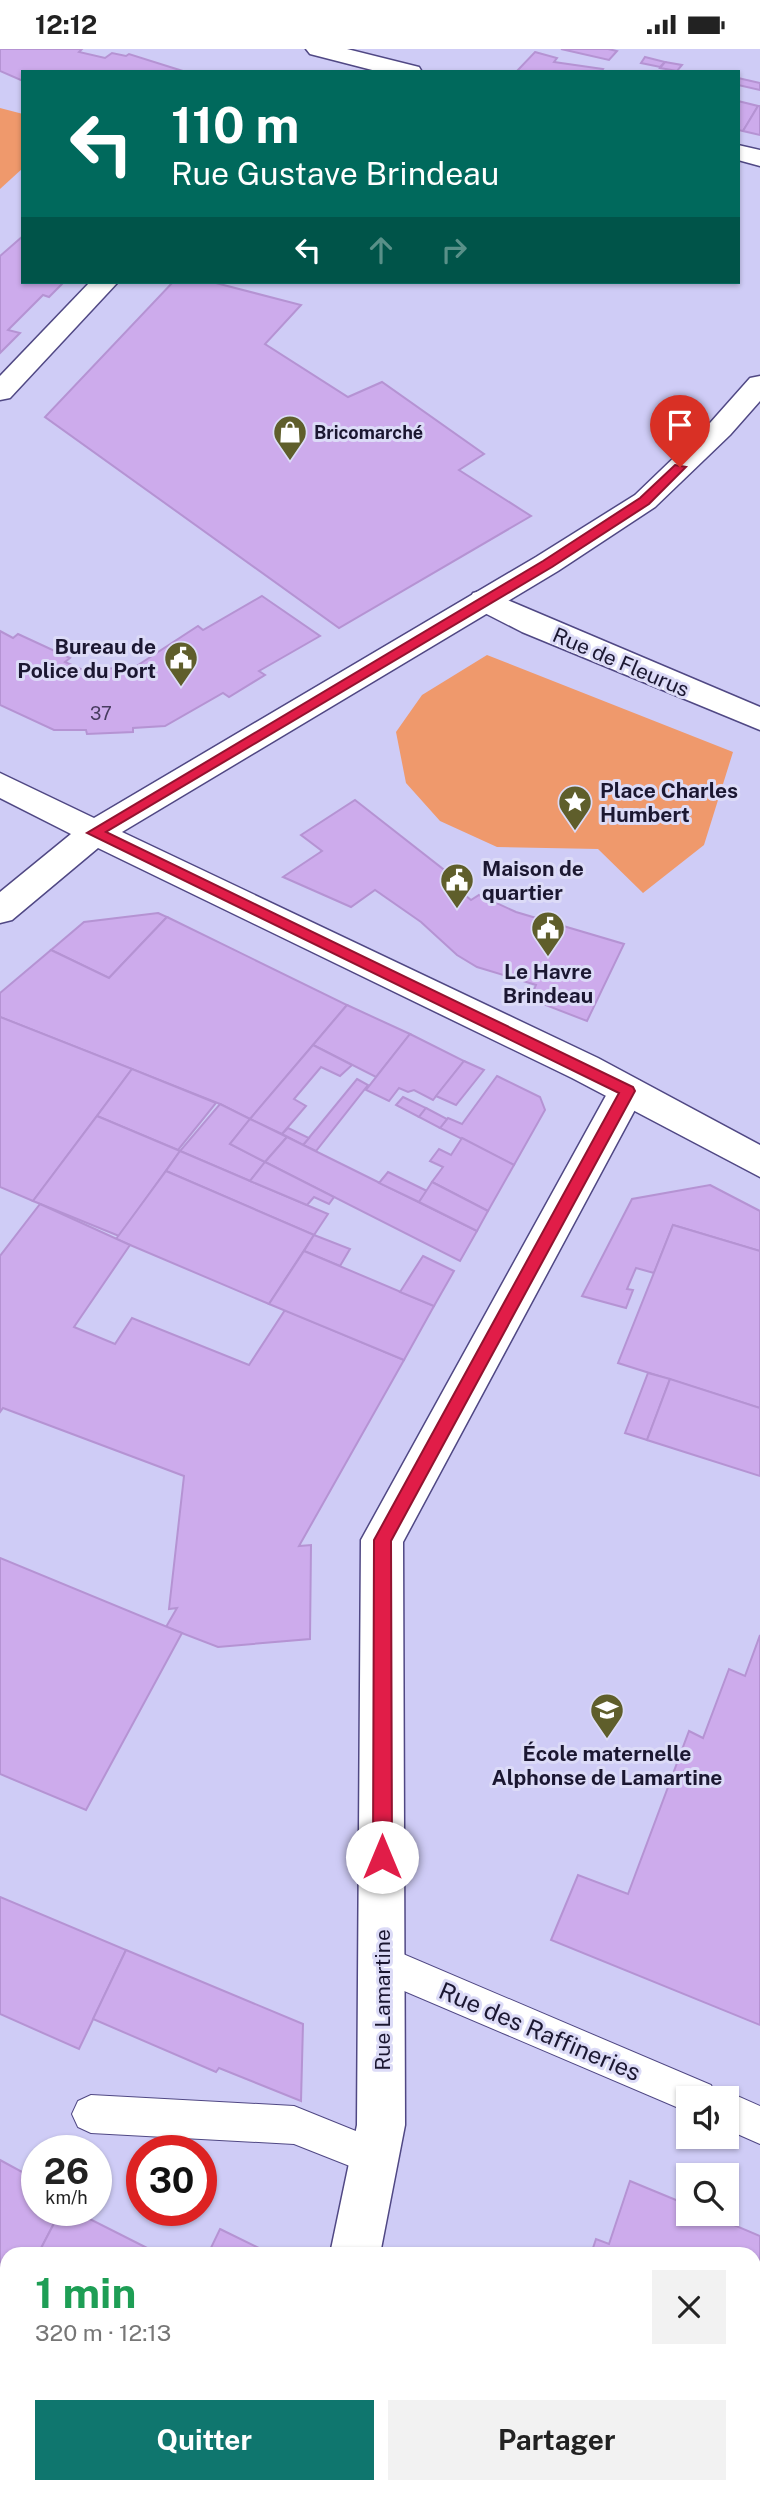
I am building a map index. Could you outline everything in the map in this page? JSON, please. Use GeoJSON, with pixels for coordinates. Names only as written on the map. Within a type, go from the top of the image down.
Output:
{"type":"FeatureCollection","features":[{"type":"Feature","properties":{"kind":"street"},"geometry":{"type":"LineString","coordinates":[[313,70],[325,51],[402,70]]}},
{"type":"Feature","properties":{"kind":"street"},"geometry":{"type":"LineString","coordinates":[[740,152],[760,157]]}},
{"type":"Feature","properties":{"kind":"street"},"geometry":{"type":"LineString","coordinates":[[0,392],[103,284]]}},
{"type":"Feature","properties":{"kind":"street"},"geometry":{"type":"LineString","coordinates":[[0,911],[94,833],[547,564],[645,501],[720,429],[760,384]]}},
{"type":"Feature","properties":{"kind":"street","name":"Rue de Fleurus"},"geometry":{"type":"LineString","coordinates":[[484,600],[533,625],[760,719]]}},
{"type":"Feature","properties":{"kind":"street"},"geometry":{"type":"LineString","coordinates":[[0,785],[627,1091],[760,1162]]}},
{"type":"Feature","properties":{"kind":"street","name":"Rue Lamartine"},"geometry":{"type":"LineString","coordinates":[[356,2247],[381,2125],[382,1540],[627,1091]]}},
{"type":"Feature","properties":{"kind":"lane","name":"Rue des Raffineries"},"geometry":{"type":"LineString","coordinates":[[382,1963],[676,2089]]}},
{"type":"Feature","properties":{"kind":"lane"},"geometry":{"type":"LineString","coordinates":[[90,2114],[294,2125],[375,2157]]}},
{"type":"Feature","properties":{"kind":"lane"},"geometry":{"type":"LineString","coordinates":[[739,2116],[760,2125]]}},
{"type":"Feature","properties":{"kind":"shaded area"},"geometry":{"type":"Polygon","coordinates":[[[0,108],[21,113],[21,170],[0,189],[0,108]]]}},
{"type":"Feature","properties":{"kind":"shaded area"},"geometry":{"type":"Polygon","coordinates":[[[487,655],[733,752],[704,845],[643,893],[598,849],[497,847],[440,821],[406,783],[396,732],[422,695],[487,655]]]}},
{"type":"Feature","properties":{"kind":"building"},"geometry":{"type":"Polygon","coordinates":[[[0,49],[82,49],[79,52],[105,58],[112,53],[126,56],[129,54],[180,70],[21,70],[21,80],[0,71],[0,49]]]}},
{"type":"Feature","properties":{"kind":"building"},"geometry":{"type":"Polygon","coordinates":[[[561,49],[608,49],[617,51],[609,60],[561,49]]]}},
{"type":"Feature","properties":{"kind":"building"},"geometry":{"type":"Polygon","coordinates":[[[535,52],[557,58],[554,62],[603,69],[602,70],[518,70],[535,52]]]}},
{"type":"Feature","properties":{"kind":"building"},"geometry":{"type":"Polygon","coordinates":[[[645,57],[665,62],[660,67],[641,63],[645,57]]]}},
{"type":"Feature","properties":{"kind":"building"},"geometry":{"type":"Polygon","coordinates":[[[665,62],[682,65],[678,70],[660,68],[665,62]]]}},
{"type":"Feature","properties":{"kind":"building"},"geometry":{"type":"Polygon","coordinates":[[[740,78],[760,83],[760,90],[740,85],[740,78]]]}},
{"type":"Feature","properties":{"kind":"building"},"geometry":{"type":"Polygon","coordinates":[[[740,102],[758,106],[743,131],[740,130],[740,102]]]}},
{"type":"Feature","properties":{"kind":"building"},"geometry":{"type":"Polygon","coordinates":[[[758,106],[760,135],[743,131],[758,106]]]}},
{"type":"Feature","properties":{"kind":"building"},"geometry":{"type":"Polygon","coordinates":[[[21,238],[21,284],[62,284],[49,297],[43,295],[8,330],[20,333],[0,353],[0,256],[21,238]]]}},
{"type":"Feature","properties":{"kind":"building","name":"Bricomarché"},"geometry":{"type":"Polygon","coordinates":[[[171,284],[220,284],[301,305],[265,344],[348,397],[382,382],[484,454],[459,470],[531,516],[339,628],[45,417],[171,284]]]}},
{"type":"Feature","properties":{"kind":"building"},"geometry":{"type":"Polygon","coordinates":[[[262,596],[320,636],[259,671],[265,675],[229,697],[223,693],[165,726],[133,728],[133,732],[87,734],[86,730],[54,730],[0,705],[0,631],[13,638],[18,634],[70,658],[65,662],[83,670],[135,667],[198,626],[203,630],[262,596]]]}},
{"type":"Feature","properties":{"kind":"building","name":"Maison de quartier"},"geometry":{"type":"Polygon","coordinates":[[[355,800],[447,872],[459,876],[463,886],[460,891],[471,900],[479,895],[516,912],[624,944],[587,1021],[530,999],[536,985],[477,967],[457,955],[421,922],[375,890],[351,907],[283,877],[322,851],[301,835],[355,800]]]}},
{"type":"Feature","properties":{"kind":"building"},"geometry":{"type":"Polygon","coordinates":[[[158,913],[167,917],[109,978],[51,950],[84,922],[158,913]]]}},
{"type":"Feature","properties":{"kind":"building"},"geometry":{"type":"Polygon","coordinates":[[[167,917],[347,1005],[250,1119],[220,1104],[0,1017],[0,993],[51,950],[109,978],[167,917]]]}},
{"type":"Feature","properties":{"kind":"building"},"geometry":{"type":"Polygon","coordinates":[[[347,1005],[410,1034],[376,1077],[313,1045],[347,1005]]]}},
{"type":"Feature","properties":{"kind":"building"},"geometry":{"type":"Polygon","coordinates":[[[0,1017],[132,1069],[33,1201],[0,1187],[0,1017]]]}},
{"type":"Feature","properties":{"kind":"building"},"geometry":{"type":"Polygon","coordinates":[[[410,1034],[464,1061],[433,1100],[414,1090],[408,1092],[399,1088],[389,1101],[366,1090],[410,1034]]]}},
{"type":"Feature","properties":{"kind":"building"},"geometry":{"type":"Polygon","coordinates":[[[313,1045],[352,1065],[340,1076],[321,1067],[294,1099],[306,1106],[282,1134],[250,1119],[313,1045]]]}},
{"type":"Feature","properties":{"kind":"building"},"geometry":{"type":"Polygon","coordinates":[[[464,1061],[484,1070],[456,1105],[436,1096],[464,1061]]]}},
{"type":"Feature","properties":{"kind":"building"},"geometry":{"type":"Polygon","coordinates":[[[132,1069],[216,1103],[178,1150],[97,1116],[132,1069]]]}},
{"type":"Feature","properties":{"kind":"building"},"geometry":{"type":"Polygon","coordinates":[[[497,1076],[540,1097],[545,1110],[514,1165],[440,1128],[448,1118],[462,1124],[497,1076]]]}},
{"type":"Feature","properties":{"kind":"building"},"geometry":{"type":"Polygon","coordinates":[[[357,1079],[368,1085],[316,1151],[303,1145],[357,1079]]]}},
{"type":"Feature","properties":{"kind":"building"},"geometry":{"type":"Polygon","coordinates":[[[403,1097],[426,1108],[419,1117],[396,1105],[403,1097]]]}},
{"type":"Feature","properties":{"kind":"building"},"geometry":{"type":"Polygon","coordinates":[[[220,1104],[250,1119],[230,1144],[265,1162],[250,1181],[180,1151],[220,1104]]]}},
{"type":"Feature","properties":{"kind":"building"},"geometry":{"type":"Polygon","coordinates":[[[426,1108],[447,1119],[440,1128],[419,1117],[426,1108]]]}},
{"type":"Feature","properties":{"kind":"building"},"geometry":{"type":"Polygon","coordinates":[[[97,1116],[180,1151],[119,1236],[33,1201],[97,1116]]]}},
{"type":"Feature","properties":{"kind":"building"},"geometry":{"type":"Polygon","coordinates":[[[250,1119],[287,1137],[265,1162],[230,1144],[250,1119]]]}},
{"type":"Feature","properties":{"kind":"building"},"geometry":{"type":"Polygon","coordinates":[[[288,1128],[309,1138],[303,1145],[282,1134],[288,1128]]]}},
{"type":"Feature","properties":{"kind":"building"},"geometry":{"type":"Polygon","coordinates":[[[287,1137],[477,1231],[460,1261],[265,1162],[287,1137]]]}},
{"type":"Feature","properties":{"kind":"building"},"geometry":{"type":"Polygon","coordinates":[[[462,1138],[514,1165],[488,1211],[432,1182],[443,1167],[430,1161],[439,1149],[451,1155],[462,1138]]]}},
{"type":"Feature","properties":{"kind":"building"},"geometry":{"type":"Polygon","coordinates":[[[180,1151],[328,1214],[314,1235],[166,1171],[180,1151]]]}},
{"type":"Feature","properties":{"kind":"building"},"geometry":{"type":"Polygon","coordinates":[[[265,1162],[334,1197],[329,1204],[314,1197],[307,1205],[250,1181],[265,1162]]]}},
{"type":"Feature","properties":{"kind":"building"},"geometry":{"type":"Polygon","coordinates":[[[166,1171],[314,1235],[269,1304],[116,1239],[166,1171]]]}},
{"type":"Feature","properties":{"kind":"building"},"geometry":{"type":"Polygon","coordinates":[[[388,1172],[427,1191],[419,1202],[379,1183],[388,1172]]]}},
{"type":"Feature","properties":{"kind":"building"},"geometry":{"type":"Polygon","coordinates":[[[432,1182],[488,1211],[477,1231],[419,1202],[432,1182]]]}},
{"type":"Feature","properties":{"kind":"building"},"geometry":{"type":"Polygon","coordinates":[[[710,1185],[760,1211],[760,1251],[673,1225],[654,1273],[636,1268],[627,1289],[633,1290],[626,1308],[582,1296],[632,1199],[710,1185]]]}},
{"type":"Feature","properties":{"kind":"building"},"geometry":{"type":"Polygon","coordinates":[[[40,1204],[130,1245],[74,1327],[115,1344],[132,1318],[249,1365],[285,1310],[404,1360],[299,1546],[311,1545],[310,1639],[218,1647],[166,1627],[177,1608],[169,1609],[184,1476],[3,1408],[0,1412],[0,1256],[40,1204]]]}},
{"type":"Feature","properties":{"kind":"building"},"geometry":{"type":"Polygon","coordinates":[[[673,1225],[760,1251],[760,1408],[618,1363],[673,1225]]]}},
{"type":"Feature","properties":{"kind":"building"},"geometry":{"type":"Polygon","coordinates":[[[314,1235],[350,1249],[340,1266],[304,1251],[314,1235]]]}},
{"type":"Feature","properties":{"kind":"building"},"geometry":{"type":"Polygon","coordinates":[[[304,1251],[434,1306],[404,1360],[269,1304],[304,1251]]]}},
{"type":"Feature","properties":{"kind":"building"},"geometry":{"type":"Polygon","coordinates":[[[423,1256],[454,1271],[434,1306],[400,1292],[423,1256]]]}},
{"type":"Feature","properties":{"kind":"building"},"geometry":{"type":"Polygon","coordinates":[[[648,1373],[670,1379],[647,1440],[625,1433],[648,1373]]]}},
{"type":"Feature","properties":{"kind":"building"},"geometry":{"type":"Polygon","coordinates":[[[670,1379],[760,1408],[760,1476],[647,1440],[670,1379]]]}},
{"type":"Feature","properties":{"kind":"building"},"geometry":{"type":"Polygon","coordinates":[[[0,1558],[182,1633],[86,1810],[0,1774],[0,1558]]]}},
{"type":"Feature","properties":{"kind":"building"},"geometry":{"type":"Polygon","coordinates":[[[760,1635],[760,2025],[551,1940],[578,1875],[628,1894],[689,1731],[703,1738],[729,1669],[745,1676],[760,1635]]]}},
{"type":"Feature","properties":{"kind":"building"},"geometry":{"type":"Polygon","coordinates":[[[0,1897],[126,1950],[79,2049],[0,2014],[0,1897]]]}},
{"type":"Feature","properties":{"kind":"building"},"geometry":{"type":"Polygon","coordinates":[[[126,1950],[303,2024],[301,2101],[219,2068],[216,2072],[93,2019],[126,1950]]]}},
{"type":"Feature","properties":{"kind":"building"},"geometry":{"type":"Polygon","coordinates":[[[0,2160],[21,2171],[21,2226],[53,2226],[42,2247],[0,2247],[0,2160]]]}},
{"type":"Feature","properties":{"kind":"building"},"geometry":{"type":"Polygon","coordinates":[[[630,2181],[676,2200],[676,2226],[736,2226],[760,2236],[760,2247],[593,2247],[596,2239],[609,2244],[630,2181]]]}},
{"type":"Feature","properties":{"kind":"building"},"geometry":{"type":"Polygon","coordinates":[[[53,2226],[104,2226],[145,2247],[42,2247],[53,2226]]]}},
{"type":"Feature","properties":{"kind":"building"},"geometry":{"type":"Polygon","coordinates":[[[220,2229],[257,2247],[211,2247],[220,2229]]]}},
{"type":"Feature","properties":{"kind":"place","name":"Bricomarché"},"geometry":{"type":"Point","coordinates":[290,462]}},
{"type":"Feature","properties":{"kind":"place","name":"Bureau de Police du Port"},"geometry":{"type":"Point","coordinates":[181,688]}},
{"type":"Feature","properties":{"kind":"place","name":"Place Charles Humbert"},"geometry":{"type":"Point","coordinates":[575,832]}},
{"type":"Feature","properties":{"kind":"place","name":"Maison de quartier"},"geometry":{"type":"Point","coordinates":[457,910]}},
{"type":"Feature","properties":{"kind":"place","name":"Le Havre Brindeau"},"geometry":{"type":"Point","coordinates":[548,958]}},
{"type":"Feature","properties":{"kind":"place","name":"École maternelle Alphonse de Lamartine"},"geometry":{"type":"Point","coordinates":[607,1740]}},
{"type":"Feature","properties":{"kind":"route"},"geometry":{"type":"LineString","coordinates":[[382,1857],[382,1540],[627,1091],[585,1068],[94,833],[547,564],[645,501],[680,467]]}}]}
